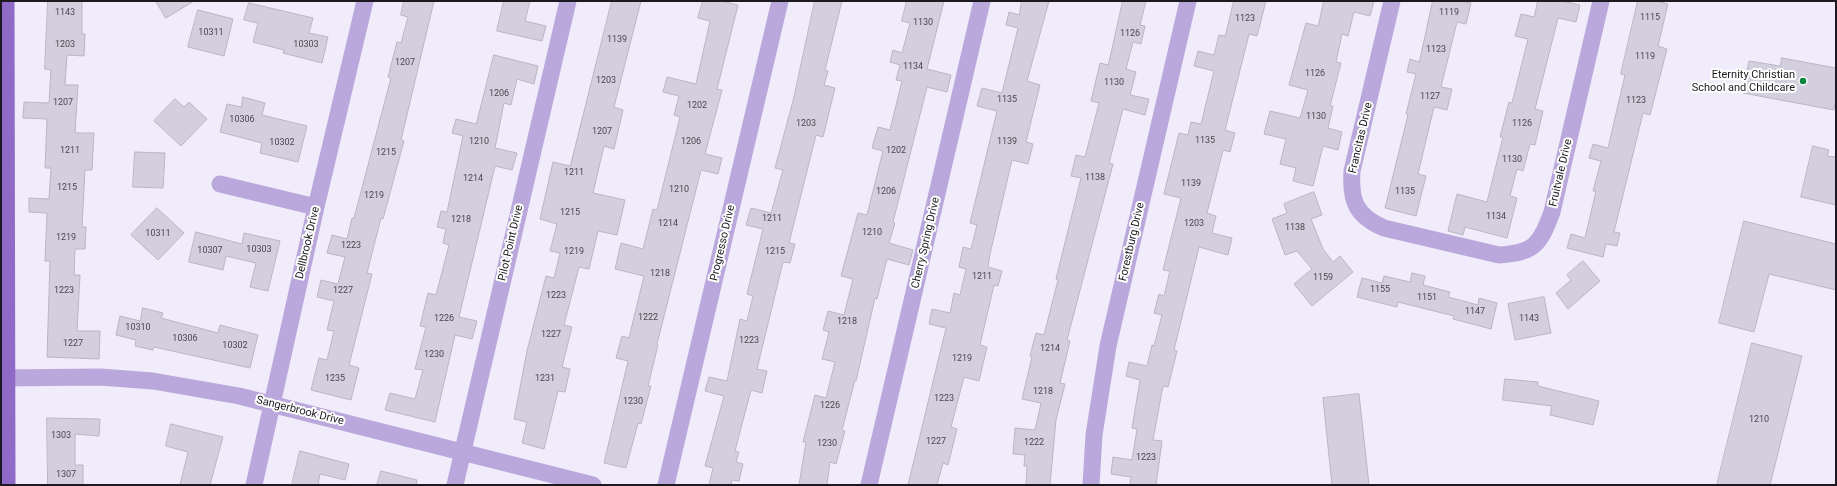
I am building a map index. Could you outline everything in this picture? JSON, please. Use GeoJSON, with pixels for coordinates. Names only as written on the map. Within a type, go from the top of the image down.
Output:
{"type":"FeatureCollection","features":[{"type":"Feature","properties":{"kind":"main road"},"geometry":{"type":"LineString","coordinates":[[4,1],[3,378],[5,485]]}},
{"type":"Feature","properties":{"kind":"street","name":"Dellbrook Drive"},"geometry":{"type":"LineString","coordinates":[[254,485],[316,208],[365,1]]}},
{"type":"Feature","properties":{"kind":"street","name":"Pilot Point Drive"},"geometry":{"type":"LineString","coordinates":[[455,485],[568,1]]}},
{"type":"Feature","properties":{"kind":"street","name":"Progresso Drive"},"geometry":{"type":"LineString","coordinates":[[666,485],[780,1]]}},
{"type":"Feature","properties":{"kind":"street","name":"Cherry Spring Drive"},"geometry":{"type":"LineString","coordinates":[[870,485],[982,1]]}},
{"type":"Feature","properties":{"kind":"street","name":"Forestburg Drive"},"geometry":{"type":"LineString","coordinates":[[1091,485],[1094,435],[1108,346],[1188,1]]}},
{"type":"Feature","properties":{"kind":"street","name":"Francitas Drive"},"geometry":{"type":"LineString","coordinates":[[1392,1],[1352,171],[1351,187],[1354,202],[1361,214],[1372,223],[1384,228],[1440,242]]}},
{"type":"Feature","properties":{"kind":"street","name":"Fruitvale Drive"},"geometry":{"type":"LineString","coordinates":[[1440,242],[1493,254],[1518,254],[1532,248],[1544,234],[1552,212],[1601,1]]}},
{"type":"Feature","properties":{"kind":"street"},"geometry":{"type":"LineString","coordinates":[[220,184],[316,208]]}},
{"type":"Feature","properties":{"kind":"street","name":"Sangerbrook Drive"},"geometry":{"type":"LineString","coordinates":[[3,378],[100,377],[153,381],[239,396],[593,485]]}},
{"type":"Feature","properties":{"kind":"building"},"geometry":{"type":"Polygon","coordinates":[[[48,1],[82,1],[82,34],[85,34],[84,56],[67,55],[65,85],[78,85],[75,133],[94,133],[92,170],[85,170],[82,227],[86,227],[85,249],[75,249],[74,275],[80,275],[77,331],[100,331],[99,359],[47,357],[50,261],[45,261],[47,213],[29,212],[29,198],[49,199],[51,168],[45,168],[47,119],[23,118],[24,102],[49,103],[51,70],[45,69],[48,1]]]}},
{"type":"Feature","properties":{"kind":"building"},"geometry":{"type":"Polygon","coordinates":[[[156,1],[194,1],[166,18],[156,1]]]}},
{"type":"Feature","properties":{"kind":"building"},"geometry":{"type":"Polygon","coordinates":[[[404,1],[434,1],[401,140],[404,141],[383,219],[381,218],[367,273],[372,274],[349,365],[359,368],[351,400],[311,390],[319,358],[327,360],[334,331],[327,330],[334,301],[317,297],[321,280],[338,284],[345,257],[327,253],[332,235],[347,239],[352,218],[354,218],[391,78],[388,77],[397,42],[401,43],[408,17],[401,15],[404,1]]]}},
{"type":"Feature","properties":{"kind":"building"},"geometry":{"type":"Polygon","coordinates":[[[504,1],[530,1],[525,21],[546,26],[542,41],[497,31],[504,1]]]}},
{"type":"Feature","properties":{"kind":"building"},"geometry":{"type":"Polygon","coordinates":[[[612,1],[641,1],[614,107],[623,110],[614,149],[604,146],[593,193],[625,200],[617,235],[598,231],[589,269],[579,267],[564,325],[572,327],[562,367],[570,369],[565,392],[558,391],[544,449],[522,443],[527,422],[514,419],[527,351],[546,276],[554,278],[560,253],[550,251],[557,224],[540,219],[553,162],[570,166],[612,1]]]}},
{"type":"Feature","properties":{"kind":"building"},"geometry":{"type":"Polygon","coordinates":[[[703,1],[722,1],[738,5],[717,89],[722,90],[705,154],[722,158],[718,174],[701,170],[657,344],[648,386],[651,386],[641,424],[638,423],[626,468],[604,463],[628,361],[616,358],[622,336],[629,338],[644,276],[615,269],[621,243],[643,249],[653,209],[657,210],[680,117],[674,115],[679,96],[663,92],[667,77],[696,84],[710,21],[698,18],[703,1]]]}},
{"type":"Feature","properties":{"kind":"building"},"geometry":{"type":"Polygon","coordinates":[[[815,1],[842,1],[825,70],[828,71],[824,85],[835,88],[823,137],[816,135],[789,243],[795,244],[790,263],[783,262],[757,369],[767,371],[762,393],[751,390],[735,451],[739,452],[736,462],[743,464],[739,481],[732,480],[731,485],[709,485],[713,468],[705,466],[724,396],[705,391],[709,377],[727,381],[740,319],[747,321],[753,296],[747,294],[763,229],[746,225],[751,208],[771,213],[783,170],[775,168],[793,101],[815,1]]]}},
{"type":"Feature","properties":{"kind":"building"},"geometry":{"type":"Polygon","coordinates":[[[907,1],[944,1],[927,69],[951,75],[947,92],[927,87],[893,222],[895,223],[889,243],[913,250],[909,265],[887,259],[877,299],[875,298],[856,381],[855,380],[842,430],[845,431],[836,464],[830,462],[827,485],[799,485],[806,442],[803,442],[815,395],[826,398],[835,362],[822,359],[829,332],[823,330],[828,311],[844,315],[853,279],[841,276],[858,213],[867,215],[883,151],[872,148],[878,127],[890,130],[902,81],[896,80],[900,65],[890,62],[893,50],[902,53],[910,23],[902,21],[907,1]]]}},
{"type":"Feature","properties":{"kind":"building"},"geometry":{"type":"Polygon","coordinates":[[[1022,1],[1049,1],[1027,81],[1040,85],[1026,142],[1033,144],[1028,164],[1012,160],[990,254],[988,267],[1002,271],[998,286],[994,285],[980,345],[987,347],[979,381],[964,377],[951,427],[957,429],[948,465],[943,463],[937,485],[908,485],[946,328],[929,324],[932,309],[950,313],[954,293],[960,295],[966,269],[959,267],[963,247],[971,249],[977,225],[970,223],[997,111],[977,106],[982,88],[1002,93],[1018,28],[1006,25],[1009,12],[1019,15],[1022,1]]]}},
{"type":"Feature","properties":{"kind":"building"},"geometry":{"type":"Polygon","coordinates":[[[1123,1],[1146,1],[1140,25],[1145,26],[1141,44],[1133,42],[1126,69],[1136,72],[1130,95],[1149,99],[1145,115],[1123,109],[1109,163],[1113,164],[1067,340],[1070,341],[1060,383],[1065,384],[1056,420],[1050,485],[1026,485],[1027,466],[1024,466],[1025,455],[1013,454],[1015,428],[1035,430],[1041,403],[1022,399],[1032,357],[1030,356],[1036,333],[1044,335],[1081,178],[1071,176],[1076,155],[1085,157],[1099,103],[1091,101],[1100,63],[1108,65],[1123,1]]]}},
{"type":"Feature","properties":{"kind":"building"},"geometry":{"type":"Polygon","coordinates":[[[1234,1],[1266,1],[1257,36],[1249,34],[1225,130],[1235,133],[1230,152],[1223,150],[1207,213],[1216,216],[1212,233],[1232,238],[1228,255],[1199,247],[1174,350],[1177,351],[1168,387],[1163,386],[1153,440],[1162,441],[1156,485],[1130,485],[1131,477],[1111,474],[1113,457],[1132,460],[1137,429],[1132,428],[1140,380],[1126,376],[1129,362],[1147,366],[1162,315],[1154,313],[1159,294],[1164,296],[1170,271],[1163,270],[1181,198],[1164,194],[1179,133],[1188,135],[1191,122],[1201,124],[1214,71],[1194,66],[1198,51],[1214,55],[1219,35],[1225,36],[1234,1]]]}},
{"type":"Feature","properties":{"kind":"building"},"geometry":{"type":"Polygon","coordinates":[[[1324,1],[1374,1],[1370,16],[1354,12],[1348,36],[1342,34],[1336,62],[1341,63],[1330,106],[1333,106],[1328,128],[1342,132],[1338,150],[1323,146],[1313,186],[1293,181],[1296,168],[1280,164],[1286,139],[1264,134],[1270,111],[1300,118],[1308,90],[1289,85],[1306,23],[1318,26],[1324,1]]]}},
{"type":"Feature","properties":{"kind":"building"},"geometry":{"type":"Polygon","coordinates":[[[1433,1],[1461,1],[1471,3],[1466,24],[1457,22],[1441,87],[1452,89],[1447,110],[1434,107],[1418,174],[1426,176],[1416,216],[1385,208],[1408,115],[1406,114],[1416,74],[1407,72],[1410,59],[1419,62],[1433,1]]]}},
{"type":"Feature","properties":{"kind":"building"},"geometry":{"type":"Polygon","coordinates":[[[1538,1],[1562,1],[1580,5],[1576,22],[1558,18],[1535,109],[1543,111],[1535,145],[1530,144],[1523,171],[1517,169],[1510,196],[1517,198],[1507,238],[1465,227],[1463,235],[1448,231],[1457,194],[1487,202],[1503,137],[1500,137],[1509,102],[1512,103],[1528,39],[1515,36],[1521,14],[1534,17],[1538,1]]]}},
{"type":"Feature","properties":{"kind":"building"},"geometry":{"type":"Polygon","coordinates":[[[1638,1],[1656,1],[1668,4],[1658,46],[1667,49],[1650,115],[1643,113],[1614,232],[1620,233],[1617,246],[1606,244],[1603,257],[1567,248],[1571,234],[1585,238],[1596,191],[1593,191],[1601,161],[1589,158],[1593,144],[1608,148],[1625,75],[1621,74],[1638,1]]]}},
{"type":"Feature","properties":{"kind":"building"},"geometry":{"type":"Polygon","coordinates":[[[249,3],[313,18],[309,33],[328,37],[322,63],[283,53],[284,50],[253,42],[258,23],[244,20],[249,3]]]}},
{"type":"Feature","properties":{"kind":"building"},"geometry":{"type":"Polygon","coordinates":[[[198,10],[233,19],[224,56],[188,47],[198,10]]]}},
{"type":"Feature","properties":{"kind":"building"},"geometry":{"type":"Polygon","coordinates":[[[494,55],[538,66],[534,84],[517,79],[511,105],[504,103],[495,148],[517,153],[512,170],[495,166],[459,317],[477,321],[472,339],[455,335],[435,422],[385,410],[390,393],[415,399],[423,370],[415,369],[426,327],[420,326],[428,293],[436,295],[449,245],[443,243],[446,229],[437,227],[441,211],[447,212],[463,136],[452,133],[456,119],[476,124],[494,55]]]}},
{"type":"Feature","properties":{"kind":"building"},"geometry":{"type":"Polygon","coordinates":[[[1782,58],[1836,68],[1836,98],[1834,110],[1743,93],[1749,61],[1780,66],[1782,58]]]}},
{"type":"Feature","properties":{"kind":"building"},"geometry":{"type":"Polygon","coordinates":[[[243,97],[265,103],[262,115],[307,126],[298,162],[260,153],[262,143],[220,132],[227,104],[241,107],[243,97]]]}},
{"type":"Feature","properties":{"kind":"building"},"geometry":{"type":"Polygon","coordinates":[[[175,99],[184,107],[189,102],[207,119],[181,146],[154,121],[175,99]]]}},
{"type":"Feature","properties":{"kind":"building"},"geometry":{"type":"Polygon","coordinates":[[[1813,146],[1829,150],[1827,156],[1836,157],[1836,205],[1801,197],[1813,146]]]}},
{"type":"Feature","properties":{"kind":"building"},"geometry":{"type":"Polygon","coordinates":[[[135,152],[165,153],[163,188],[133,187],[135,152]]]}},
{"type":"Feature","properties":{"kind":"building"},"geometry":{"type":"Polygon","coordinates":[[[1314,192],[1322,215],[1311,219],[1323,249],[1333,262],[1340,256],[1353,272],[1312,306],[1294,284],[1312,269],[1297,251],[1285,255],[1272,219],[1287,213],[1284,204],[1314,192]]]}},
{"type":"Feature","properties":{"kind":"building"},"geometry":{"type":"Polygon","coordinates":[[[157,208],[184,233],[158,260],[131,235],[157,208]]]}},
{"type":"Feature","properties":{"kind":"building"},"geometry":{"type":"Polygon","coordinates":[[[1744,221],[1836,244],[1836,290],[1769,274],[1754,332],[1719,323],[1744,221]]]}},
{"type":"Feature","properties":{"kind":"building"},"geometry":{"type":"Polygon","coordinates":[[[196,232],[242,244],[244,233],[280,241],[268,291],[250,287],[256,263],[226,256],[223,270],[189,262],[196,232]]]}},
{"type":"Feature","properties":{"kind":"building"},"geometry":{"type":"Polygon","coordinates":[[[1583,261],[1600,281],[1568,309],[1556,293],[1571,280],[1567,275],[1583,261]]]}},
{"type":"Feature","properties":{"kind":"building"},"geometry":{"type":"Polygon","coordinates":[[[1412,273],[1425,276],[1423,285],[1450,292],[1448,297],[1478,305],[1479,298],[1497,303],[1491,329],[1453,319],[1454,316],[1398,302],[1397,307],[1357,297],[1362,278],[1382,283],[1384,276],[1410,282],[1412,273]]]}},
{"type":"Feature","properties":{"kind":"building"},"geometry":{"type":"Polygon","coordinates":[[[1544,297],[1551,333],[1515,340],[1508,304],[1544,297]]]}},
{"type":"Feature","properties":{"kind":"building"},"geometry":{"type":"Polygon","coordinates":[[[143,308],[163,313],[161,318],[218,333],[220,325],[258,335],[250,368],[154,347],[153,350],[135,346],[136,340],[116,335],[120,316],[140,321],[143,308]]]}},
{"type":"Feature","properties":{"kind":"building"},"geometry":{"type":"Polygon","coordinates":[[[1752,343],[1802,356],[1770,485],[1717,485],[1752,343]]]}},
{"type":"Feature","properties":{"kind":"building"},"geometry":{"type":"Polygon","coordinates":[[[1505,379],[1538,382],[1538,386],[1599,401],[1593,425],[1550,415],[1552,406],[1503,400],[1505,379]]]}},
{"type":"Feature","properties":{"kind":"building"},"geometry":{"type":"Polygon","coordinates":[[[1359,394],[1369,485],[1332,485],[1323,398],[1359,394]]]}},
{"type":"Feature","properties":{"kind":"building"},"geometry":{"type":"Polygon","coordinates":[[[47,418],[100,419],[99,436],[75,434],[75,465],[83,465],[83,485],[48,485],[47,418]]]}},
{"type":"Feature","properties":{"kind":"building"},"geometry":{"type":"Polygon","coordinates":[[[171,424],[223,437],[210,485],[180,485],[188,452],[166,446],[171,424]]]}},
{"type":"Feature","properties":{"kind":"building"},"geometry":{"type":"Polygon","coordinates":[[[300,451],[349,464],[345,480],[320,474],[318,485],[292,485],[300,451]]]}},
{"type":"Feature","properties":{"kind":"building"},"geometry":{"type":"Polygon","coordinates":[[[381,471],[417,480],[416,485],[377,485],[381,471]]]}},
{"type":"Feature","properties":{"kind":"place","name":"Eternity Christian School and Childcare"},"geometry":{"type":"Point","coordinates":[1803,81]}}]}
